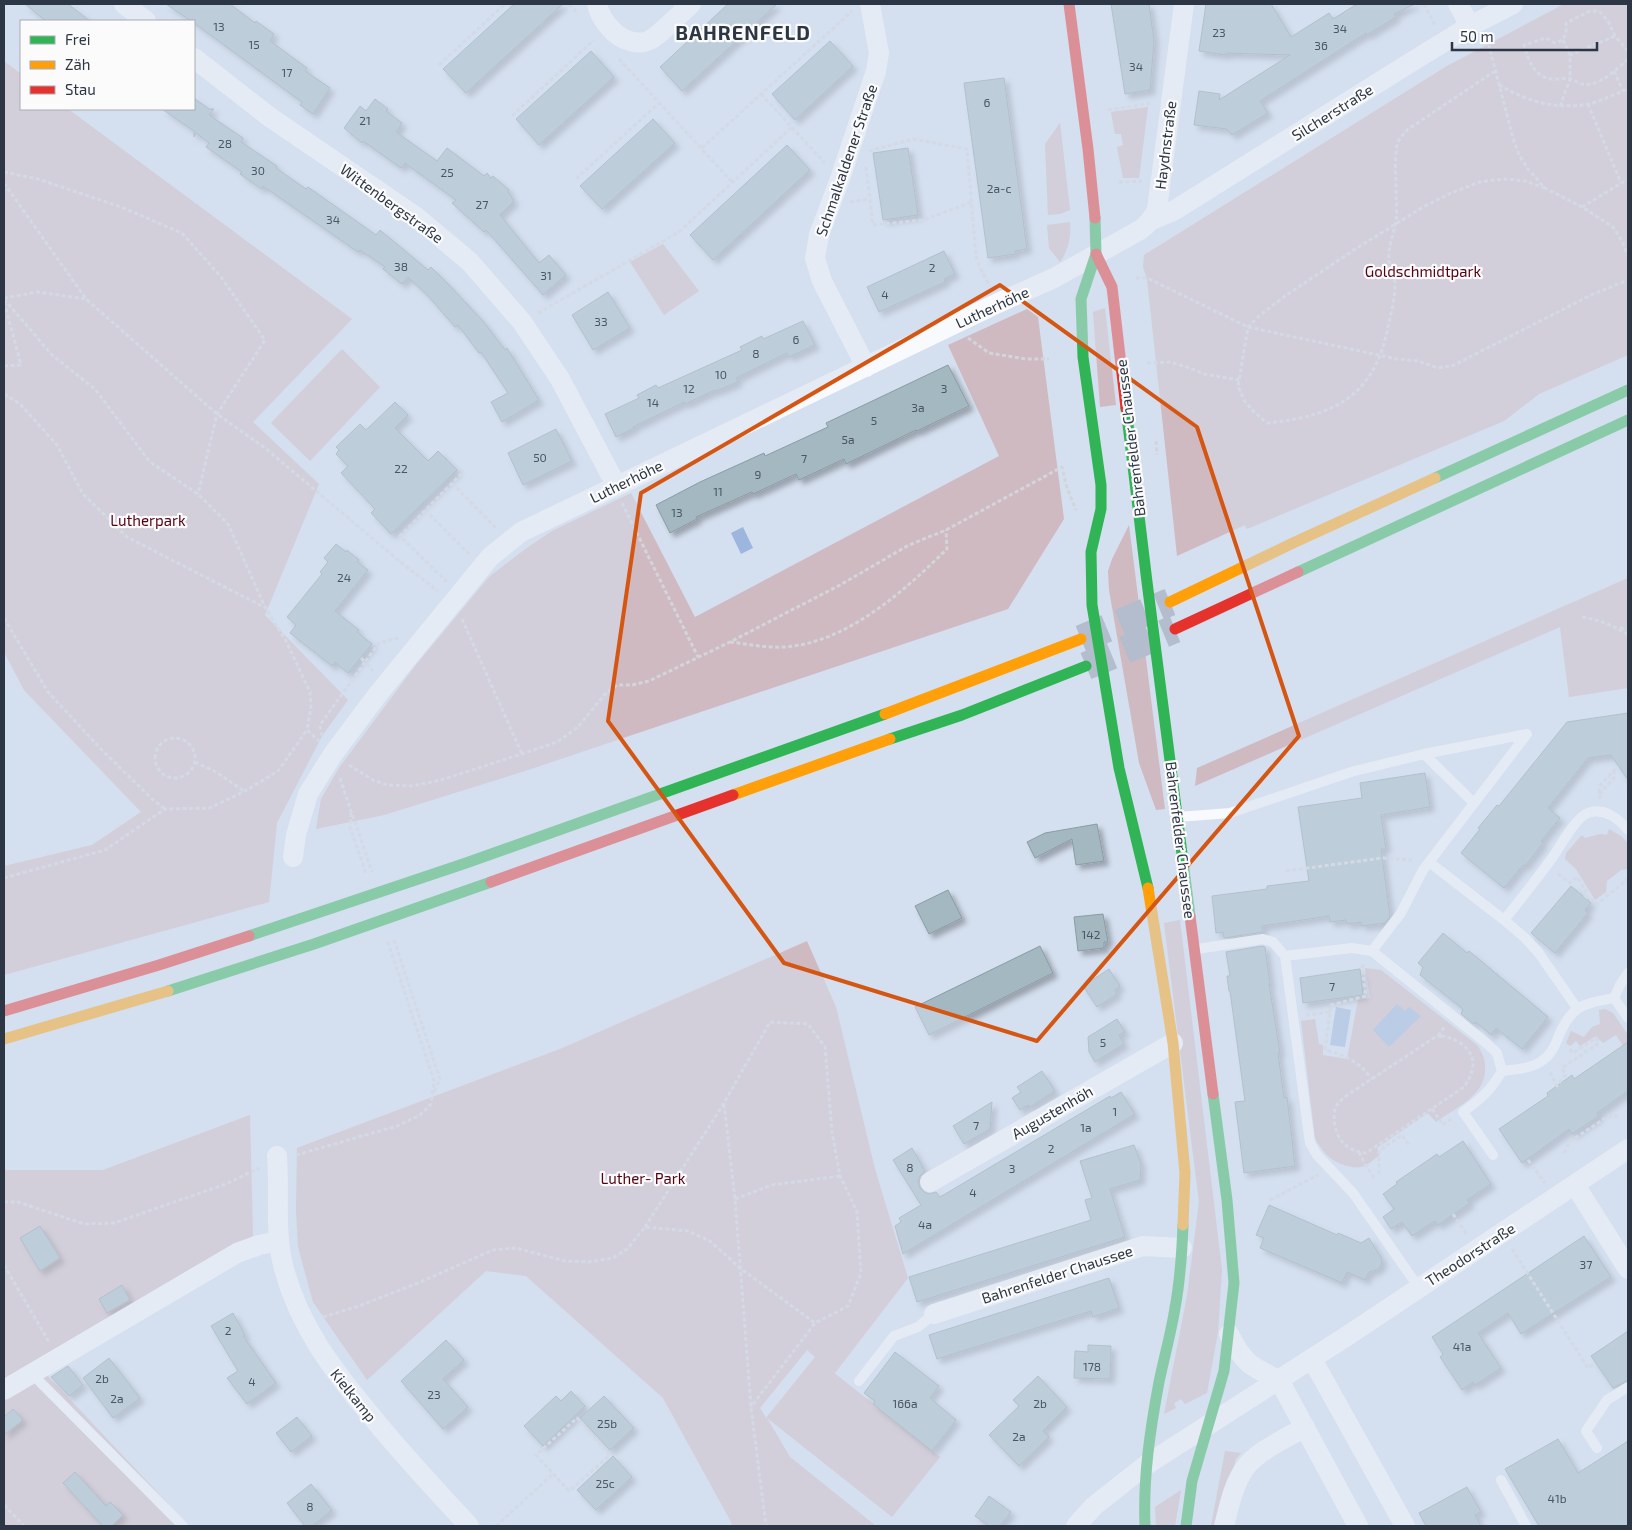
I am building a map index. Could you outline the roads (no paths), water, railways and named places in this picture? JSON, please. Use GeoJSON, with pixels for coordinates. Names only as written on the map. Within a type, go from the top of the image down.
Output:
{"type":"FeatureCollection","features":[{"type":"Feature","properties":{"kind":"main road","name":"Bahrenfelder Chaussee"},"geometry":{"type":"LineString","coordinates":[[1069,4],[1095,213],[1096,254],[1081,299],[1083,357],[1101,485],[1100,509],[1091,552],[1092,605],[1119,768],[1144,868],[1173,1043],[1185,1173],[1182,1248],[1175,1308],[1158,1390],[1146,1465],[1145,1526]]}},
{"type":"Feature","properties":{"kind":"main road","name":"Bahrenfelder Chaussee"},"geometry":{"type":"LineString","coordinates":[[1096,254],[1112,287],[1147,582],[1228,1209],[1234,1283],[1224,1371],[1192,1481],[1186,1526]]}},
{"type":"Feature","properties":{"kind":"main road"},"geometry":{"type":"LineString","coordinates":[[1170,602],[1293,543],[1628,390]]}},
{"type":"Feature","properties":{"kind":"main road"},"geometry":{"type":"LineString","coordinates":[[1175,629],[1628,420]]}},
{"type":"Feature","properties":{"kind":"main road"},"geometry":{"type":"LineString","coordinates":[[4,1011],[213,949],[400,886],[955,688],[1081,639]]}},
{"type":"Feature","properties":{"kind":"main road"},"geometry":{"type":"LineString","coordinates":[[4,1039],[162,993],[509,876],[849,753],[962,715],[1086,666]]}},
{"type":"Feature","properties":{"kind":"street"},"geometry":{"type":"LineString","coordinates":[[124,4],[145,20]]}},
{"type":"Feature","properties":{"kind":"street"},"geometry":{"type":"LineString","coordinates":[[597,4],[601,18],[617,36],[628,41],[641,42],[651,39],[691,4]]}},
{"type":"Feature","properties":{"kind":"street","name":"Haydnstraße"},"geometry":{"type":"LineString","coordinates":[[1152,220],[1157,209],[1184,4]]}},
{"type":"Feature","properties":{"kind":"street"},"geometry":{"type":"LineString","coordinates":[[1458,4],[1478,32]]}},
{"type":"Feature","properties":{"kind":"street","name":"Silcherstraße"},"geometry":{"type":"LineString","coordinates":[[1152,220],[1175,210],[1478,32],[1513,4]]}},
{"type":"Feature","properties":{"kind":"street","name":"Schmalkaldener Straße"},"geometry":{"type":"LineString","coordinates":[[861,7],[879,53],[876,71],[819,235],[815,258],[822,281],[866,367]]}},
{"type":"Feature","properties":{"kind":"street","name":"Wittenbergstraße"},"geometry":{"type":"LineString","coordinates":[[195,59],[271,118],[415,216],[470,262],[522,322],[560,379],[616,485]]}},
{"type":"Feature","properties":{"kind":"street"},"geometry":{"type":"LineString","coordinates":[[1096,254],[1140,230],[1152,220]]}},
{"type":"Feature","properties":{"kind":"street","name":"Lutherhöhe"},"geometry":{"type":"LineString","coordinates":[[293,858],[296,835],[308,794],[333,754],[378,694],[490,557],[521,532],[998,302],[1054,278],[1096,254]]}},
{"type":"Feature","properties":{"kind":"street","name":"Augustenhöh"},"geometry":{"type":"LineString","coordinates":[[930,1182],[1173,1043]]}},
{"type":"Feature","properties":{"kind":"street","name":"Theodorstraße"},"geometry":{"type":"LineString","coordinates":[[1076,1526],[1094,1506],[1146,1465],[1280,1380],[1628,1150]]}},
{"type":"Feature","properties":{"kind":"street","name":"Kielkamp"},"geometry":{"type":"LineString","coordinates":[[278,1158],[279,1242],[284,1268],[293,1299],[313,1338],[333,1369],[391,1441],[469,1526]]}},
{"type":"Feature","properties":{"kind":"street"},"geometry":{"type":"LineString","coordinates":[[1575,1185],[1628,1269]]}},
{"type":"Feature","properties":{"kind":"street"},"geometry":{"type":"LineString","coordinates":[[4,1390],[237,1254],[259,1245],[279,1242]]}},
{"type":"Feature","properties":{"kind":"street","name":"Bahrenfelder Chaussee"},"geometry":{"type":"LineString","coordinates":[[934,1314],[1143,1246],[1182,1248]]}},
{"type":"Feature","properties":{"kind":"street"},"geometry":{"type":"LineString","coordinates":[[1229,1334],[1245,1362],[1280,1380],[1358,1526]]}},
{"type":"Feature","properties":{"kind":"street"},"geometry":{"type":"LineString","coordinates":[[1312,1359],[1405,1526]]}},
{"type":"Feature","properties":{"kind":"street"},"geometry":{"type":"LineString","coordinates":[[1224,1526],[1236,1484],[1245,1468],[1258,1455],[1306,1427]]}},
{"type":"Feature","properties":{"kind":"lane"},"geometry":{"type":"LineString","coordinates":[[1177,817],[1230,813],[1351,772],[1424,754],[1528,734],[1423,870],[1401,913],[1372,951]]}},
{"type":"Feature","properties":{"kind":"lane"},"geometry":{"type":"LineString","coordinates":[[1424,754],[1474,803]]}},
{"type":"Feature","properties":{"kind":"lane"},"geometry":{"type":"LineString","coordinates":[[1504,920],[1577,823],[1590,812],[1606,813],[1617,818],[1628,830]]}},
{"type":"Feature","properties":{"kind":"lane"},"geometry":{"type":"LineString","coordinates":[[1429,862],[1524,937],[1538,952],[1578,1008]]}},
{"type":"Feature","properties":{"kind":"lane"},"geometry":{"type":"LineString","coordinates":[[1194,949],[1263,939],[1273,942],[1285,956],[1310,1143],[1313,1150],[1352,1193],[1419,1288]]}},
{"type":"Feature","properties":{"kind":"lane"},"geometry":{"type":"LineString","coordinates":[[1285,956],[1352,948],[1372,951],[1497,1053],[1502,1071]]}},
{"type":"Feature","properties":{"kind":"lane"},"geometry":{"type":"LineString","coordinates":[[1614,998],[1628,973]]}},
{"type":"Feature","properties":{"kind":"lane"},"geometry":{"type":"LineString","coordinates":[[1493,1156],[1463,1112],[1482,1099],[1502,1071],[1528,1067],[1542,1061],[1555,1046],[1568,1017],[1578,1008],[1595,1001],[1614,998]]}},
{"type":"Feature","properties":{"kind":"lane"},"geometry":{"type":"LineString","coordinates":[[1614,998],[1628,1018]]}},
{"type":"Feature","properties":{"kind":"lane"},"geometry":{"type":"LineString","coordinates":[[859,1381],[894,1336],[918,1327],[934,1314]]}},
{"type":"Feature","properties":{"kind":"lane"},"geometry":{"type":"LineString","coordinates":[[33,1373],[183,1526]]}},
{"type":"Feature","properties":{"kind":"lane"},"geometry":{"type":"LineString","coordinates":[[1597,1448],[1586,1431],[1607,1400],[1628,1387]]}},
{"type":"Feature","properties":{"kind":"lane"},"geometry":{"type":"LineString","coordinates":[[1501,1480],[1526,1526]]}},
{"type":"Feature","properties":{"kind":"water"},"geometry":{"type":"Polygon","coordinates":[[[743,527],[753,548],[741,554],[731,533],[743,527]]]}},
{"type":"Feature","properties":{"kind":"water"},"geometry":{"type":"Polygon","coordinates":[[[1397,1004],[1405,1011],[1409,1007],[1421,1016],[1389,1047],[1373,1030],[1397,1004]]]}},
{"type":"Feature","properties":{"kind":"water"},"geometry":{"type":"Polygon","coordinates":[[[1336,1007],[1351,1010],[1345,1047],[1330,1045],[1336,1007]]]}},
{"type":"Feature","properties":{"kind":"tunnel"},"geometry":{"type":"LineString","coordinates":[[1081,639],[1170,602]]}},
{"type":"Feature","properties":{"kind":"tunnel"},"geometry":{"type":"LineString","coordinates":[[1086,666],[1175,629]]}},
{"type":"Feature","properties":{"kind":"district","name":"BAHRENFELD"},"geometry":{"type":"Point","coordinates":[743,32]}},
{"type":"Feature","properties":{"kind":"park label","name":"Goldschmidtpark"},"geometry":{"type":"Point","coordinates":[1423,271]}},
{"type":"Feature","properties":{"kind":"park label","name":"Lutherpark"},"geometry":{"type":"Point","coordinates":[148,520]}},
{"type":"Feature","properties":{"kind":"park label","name":"Luther- Park"},"geometry":{"type":"Point","coordinates":[643,1178]}}]}
